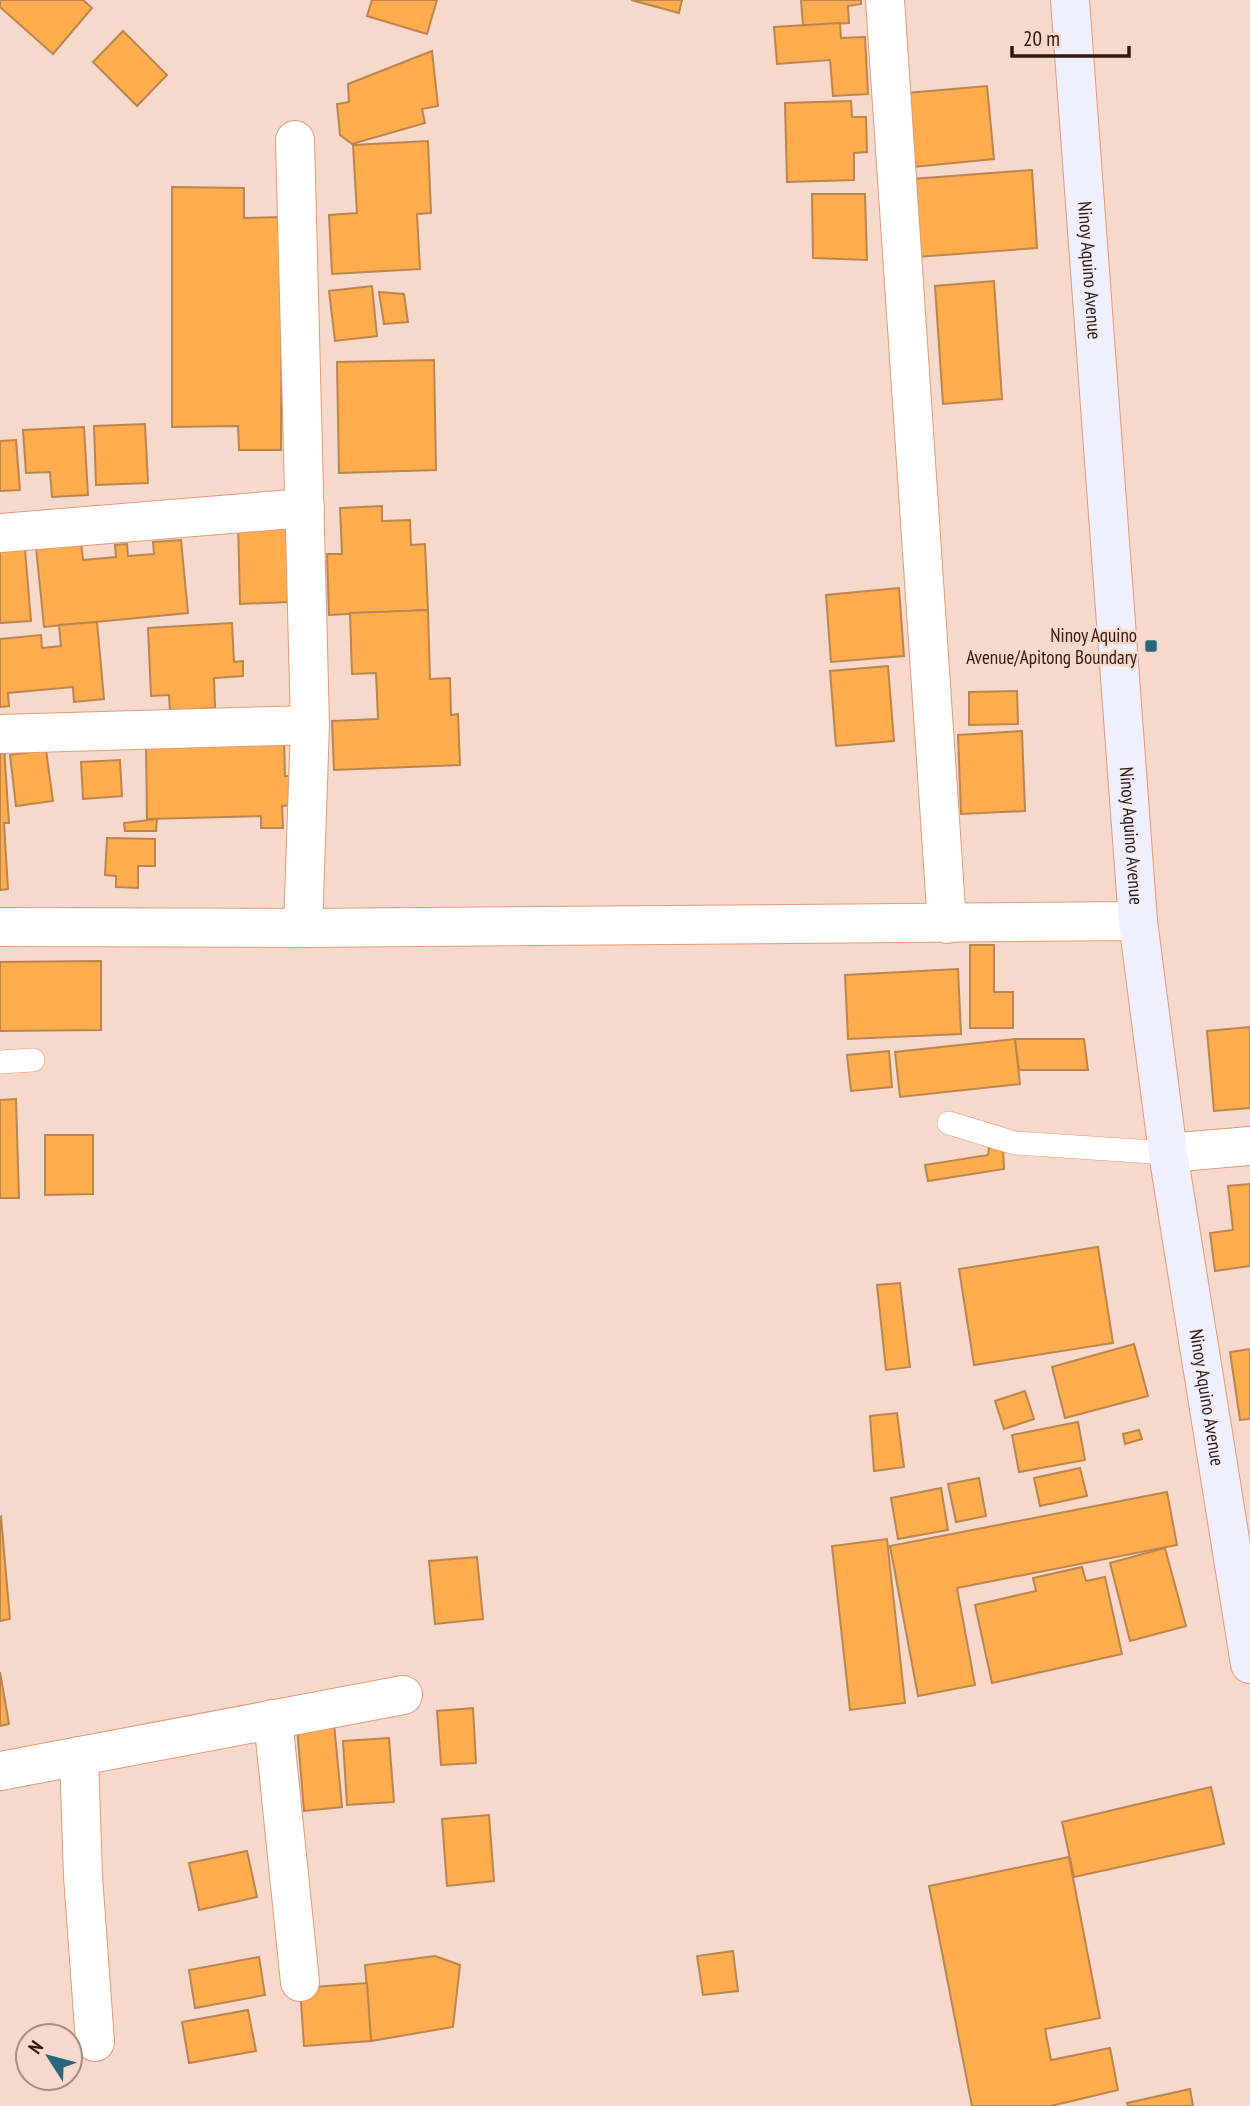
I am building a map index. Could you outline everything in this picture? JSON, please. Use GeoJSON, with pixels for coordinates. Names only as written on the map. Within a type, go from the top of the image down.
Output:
{"type":"FeatureCollection","features":[{"type":"Feature","properties":{"kind":"main road","name":"Ninoy Aquino Avenue"},"geometry":{"type":"LineString","coordinates":[[1070,0],[1138,921],[1168,1153],[1250,1664]]}},
{"type":"Feature","properties":{"kind":"street"},"geometry":{"type":"LineString","coordinates":[[886,0],[947,924]]}},
{"type":"Feature","properties":{"kind":"street"},"geometry":{"type":"LineString","coordinates":[[295,140],[310,725],[303,928]]}},
{"type":"Feature","properties":{"kind":"street"},"geometry":{"type":"LineString","coordinates":[[0,533],[305,508]]}},
{"type":"Feature","properties":{"kind":"street"},"geometry":{"type":"LineString","coordinates":[[0,734],[310,725]]}},
{"type":"Feature","properties":{"kind":"street"},"geometry":{"type":"LineString","coordinates":[[0,927],[303,928],[1138,921]]}},
{"type":"Feature","properties":{"kind":"street"},"geometry":{"type":"LineString","coordinates":[[1168,1153],[1250,1146]]}},
{"type":"Feature","properties":{"kind":"street"},"geometry":{"type":"LineString","coordinates":[[0,1772],[403,1695]]}},
{"type":"Feature","properties":{"kind":"street"},"geometry":{"type":"LineString","coordinates":[[273,1719],[300,1982]]}},
{"type":"Feature","properties":{"kind":"street"},"geometry":{"type":"LineString","coordinates":[[79,1756],[83,1876],[95,2042]]}},
{"type":"Feature","properties":{"kind":"lane"},"geometry":{"type":"LineString","coordinates":[[0,1062],[33,1060]]}},
{"type":"Feature","properties":{"kind":"lane"},"geometry":{"type":"LineString","coordinates":[[949,1123],[1015,1143],[1168,1153]]}},
{"type":"Feature","properties":{"kind":"building"},"geometry":{"type":"Polygon","coordinates":[[[0,0],[83,0],[92,8],[53,54],[0,7],[0,0]]]}},
{"type":"Feature","properties":{"kind":"building"},"geometry":{"type":"Polygon","coordinates":[[[372,0],[437,0],[427,34],[367,16],[372,0]]]}},
{"type":"Feature","properties":{"kind":"building"},"geometry":{"type":"Polygon","coordinates":[[[631,0],[682,0],[679,13],[631,0]]]}},
{"type":"Feature","properties":{"kind":"building"},"geometry":{"type":"Polygon","coordinates":[[[801,0],[861,0],[861,4],[848,6],[849,23],[803,26],[801,0]]]}},
{"type":"Feature","properties":{"kind":"building"},"geometry":{"type":"Polygon","coordinates":[[[840,23],[841,38],[865,37],[868,94],[833,96],[830,60],[777,64],[774,27],[840,23]]]}},
{"type":"Feature","properties":{"kind":"building"},"geometry":{"type":"Polygon","coordinates":[[[123,31],[167,75],[137,106],[93,62],[123,31]]]}},
{"type":"Feature","properties":{"kind":"building"},"geometry":{"type":"Polygon","coordinates":[[[432,51],[438,106],[422,109],[425,123],[352,144],[340,135],[337,104],[349,102],[348,84],[432,51]]]}},
{"type":"Feature","properties":{"kind":"building"},"geometry":{"type":"Polygon","coordinates":[[[987,86],[994,159],[913,167],[907,93],[987,86]]]}},
{"type":"Feature","properties":{"kind":"building"},"geometry":{"type":"Polygon","coordinates":[[[851,101],[852,117],[866,117],[867,152],[854,153],[854,180],[787,182],[785,103],[851,101]]]}},
{"type":"Feature","properties":{"kind":"building"},"geometry":{"type":"Polygon","coordinates":[[[428,141],[431,213],[417,214],[420,269],[332,274],[329,215],[357,213],[353,145],[428,141]]]}},
{"type":"Feature","properties":{"kind":"building"},"geometry":{"type":"Polygon","coordinates":[[[1032,170],[1037,248],[917,257],[912,179],[1032,170]]]}},
{"type":"Feature","properties":{"kind":"building"},"geometry":{"type":"Polygon","coordinates":[[[172,187],[244,188],[244,218],[282,217],[281,450],[239,450],[238,426],[172,427],[172,187]]]}},
{"type":"Feature","properties":{"kind":"building"},"geometry":{"type":"Polygon","coordinates":[[[812,194],[865,194],[867,260],[813,258],[812,194]]]}},
{"type":"Feature","properties":{"kind":"building"},"geometry":{"type":"Polygon","coordinates":[[[994,281],[1002,399],[943,404],[935,286],[994,281]]]}},
{"type":"Feature","properties":{"kind":"building"},"geometry":{"type":"Polygon","coordinates":[[[372,286],[377,336],[335,341],[329,291],[372,286]]]}},
{"type":"Feature","properties":{"kind":"building"},"geometry":{"type":"Polygon","coordinates":[[[379,292],[404,294],[408,322],[384,324],[379,292]]]}},
{"type":"Feature","properties":{"kind":"building"},"geometry":{"type":"Polygon","coordinates":[[[434,360],[436,470],[339,473],[337,362],[434,360]]]}},
{"type":"Feature","properties":{"kind":"building"},"geometry":{"type":"Polygon","coordinates":[[[145,424],[148,483],[96,485],[94,426],[145,424]]]}},
{"type":"Feature","properties":{"kind":"building"},"geometry":{"type":"Polygon","coordinates":[[[84,427],[88,495],[52,497],[50,472],[26,473],[23,430],[84,427]]]}},
{"type":"Feature","properties":{"kind":"building"},"geometry":{"type":"Polygon","coordinates":[[[16,440],[20,490],[0,491],[0,441],[16,440]]]}},
{"type":"Feature","properties":{"kind":"building"},"geometry":{"type":"Polygon","coordinates":[[[382,506],[382,521],[410,520],[411,545],[425,544],[428,610],[329,615],[327,554],[342,554],[340,508],[382,506]]]}},
{"type":"Feature","properties":{"kind":"building"},"geometry":{"type":"Polygon","coordinates":[[[287,521],[289,602],[240,604],[238,522],[287,521]]]}},
{"type":"Feature","properties":{"kind":"building"},"geometry":{"type":"Polygon","coordinates":[[[0,540],[25,550],[31,621],[0,623],[0,540]]]}},
{"type":"Feature","properties":{"kind":"building"},"geometry":{"type":"Polygon","coordinates":[[[181,540],[188,613],[44,627],[36,547],[81,542],[83,560],[116,557],[115,545],[127,544],[128,556],[154,554],[153,542],[181,540]]]}},
{"type":"Feature","properties":{"kind":"building"},"geometry":{"type":"Polygon","coordinates":[[[899,588],[904,656],[831,662],[826,595],[899,588]]]}},
{"type":"Feature","properties":{"kind":"building"},"geometry":{"type":"Polygon","coordinates":[[[428,610],[430,679],[450,678],[451,715],[458,714],[460,765],[334,770],[332,721],[378,719],[376,673],[352,674],[350,613],[428,610]]]}},
{"type":"Feature","properties":{"kind":"building"},"geometry":{"type":"Polygon","coordinates":[[[97,622],[104,699],[74,702],[73,687],[8,693],[9,706],[0,707],[0,639],[41,635],[42,648],[61,646],[59,625],[97,622]]]}},
{"type":"Feature","properties":{"kind":"building"},"geometry":{"type":"Polygon","coordinates":[[[232,623],[234,662],[243,661],[243,676],[214,678],[215,708],[170,711],[169,695],[151,696],[148,628],[232,623]]]}},
{"type":"Feature","properties":{"kind":"building"},"geometry":{"type":"Polygon","coordinates":[[[888,666],[894,741],[836,746],[830,671],[888,666]]]}},
{"type":"Feature","properties":{"kind":"building"},"geometry":{"type":"Polygon","coordinates":[[[1017,691],[1018,724],[969,725],[969,692],[1017,691]]]}},
{"type":"Feature","properties":{"kind":"building"},"geometry":{"type":"Polygon","coordinates":[[[1022,731],[1025,811],[961,814],[958,735],[1022,731]]]}},
{"type":"Feature","properties":{"kind":"building"},"geometry":{"type":"Polygon","coordinates":[[[284,741],[285,776],[295,776],[295,805],[282,806],[283,828],[261,828],[261,816],[147,819],[146,744],[284,741]]]}},
{"type":"Feature","properties":{"kind":"building"},"geometry":{"type":"Polygon","coordinates":[[[0,748],[4,748],[9,823],[4,823],[8,889],[0,890],[0,748]]]}},
{"type":"Feature","properties":{"kind":"building"},"geometry":{"type":"Polygon","coordinates":[[[46,750],[53,801],[16,806],[10,755],[46,750]]]}},
{"type":"Feature","properties":{"kind":"building"},"geometry":{"type":"Polygon","coordinates":[[[120,760],[122,796],[83,799],[81,762],[120,760]]]}},
{"type":"Feature","properties":{"kind":"building"},"geometry":{"type":"Polygon","coordinates":[[[157,819],[156,831],[125,831],[124,823],[157,819]]]}},
{"type":"Feature","properties":{"kind":"building"},"geometry":{"type":"Polygon","coordinates":[[[107,838],[155,839],[155,866],[138,866],[138,888],[116,887],[116,876],[105,875],[107,838]]]}},
{"type":"Feature","properties":{"kind":"building"},"geometry":{"type":"Polygon","coordinates":[[[970,945],[994,945],[994,992],[1013,992],[1013,1028],[970,1028],[970,945]]]}},
{"type":"Feature","properties":{"kind":"building"},"geometry":{"type":"Polygon","coordinates":[[[101,961],[101,1030],[0,1031],[0,962],[101,961]]]}},
{"type":"Feature","properties":{"kind":"building"},"geometry":{"type":"Polygon","coordinates":[[[958,969],[961,1034],[848,1039],[845,975],[958,969]]]}},
{"type":"Feature","properties":{"kind":"building"},"geometry":{"type":"Polygon","coordinates":[[[1250,1027],[1250,1108],[1214,1111],[1207,1031],[1250,1027]]]}},
{"type":"Feature","properties":{"kind":"building"},"geometry":{"type":"Polygon","coordinates":[[[1015,1039],[1020,1084],[900,1097],[895,1052],[1015,1039]]]}},
{"type":"Feature","properties":{"kind":"building"},"geometry":{"type":"Polygon","coordinates":[[[1015,1039],[1084,1039],[1088,1070],[1019,1070],[1015,1039]]]}},
{"type":"Feature","properties":{"kind":"building"},"geometry":{"type":"Polygon","coordinates":[[[889,1051],[892,1087],[851,1091],[847,1055],[889,1051]]]}},
{"type":"Feature","properties":{"kind":"building"},"geometry":{"type":"Polygon","coordinates":[[[16,1099],[19,1198],[0,1198],[0,1100],[16,1099]]]}},
{"type":"Feature","properties":{"kind":"building"},"geometry":{"type":"Polygon","coordinates":[[[45,1135],[93,1135],[93,1194],[45,1195],[45,1135]]]}},
{"type":"Feature","properties":{"kind":"building"},"geometry":{"type":"Polygon","coordinates":[[[989,1147],[1003,1148],[1004,1169],[928,1181],[925,1165],[988,1155],[989,1147]]]}},
{"type":"Feature","properties":{"kind":"building"},"geometry":{"type":"Polygon","coordinates":[[[1250,1184],[1250,1266],[1215,1271],[1210,1233],[1233,1230],[1228,1186],[1250,1184]]]}},
{"type":"Feature","properties":{"kind":"building"},"geometry":{"type":"Polygon","coordinates":[[[1098,1247],[1113,1343],[974,1365],[959,1269],[1098,1247]]]}},
{"type":"Feature","properties":{"kind":"building"},"geometry":{"type":"Polygon","coordinates":[[[900,1283],[910,1367],[886,1370],[877,1285],[900,1283]]]}},
{"type":"Feature","properties":{"kind":"building"},"geometry":{"type":"Polygon","coordinates":[[[1134,1344],[1148,1396],[1065,1418],[1052,1367],[1134,1344]]]}},
{"type":"Feature","properties":{"kind":"building"},"geometry":{"type":"Polygon","coordinates":[[[1250,1349],[1250,1419],[1240,1420],[1230,1352],[1250,1349]]]}},
{"type":"Feature","properties":{"kind":"building"},"geometry":{"type":"Polygon","coordinates":[[[1025,1391],[1034,1419],[1004,1429],[995,1401],[1025,1391]]]}},
{"type":"Feature","properties":{"kind":"building"},"geometry":{"type":"Polygon","coordinates":[[[897,1413],[904,1467],[874,1471],[870,1416],[897,1413]]]}},
{"type":"Feature","properties":{"kind":"building"},"geometry":{"type":"Polygon","coordinates":[[[1078,1422],[1085,1460],[1019,1472],[1012,1435],[1078,1422]]]}},
{"type":"Feature","properties":{"kind":"building"},"geometry":{"type":"Polygon","coordinates":[[[1139,1430],[1142,1439],[1125,1444],[1123,1434],[1139,1430]]]}},
{"type":"Feature","properties":{"kind":"building"},"geometry":{"type":"Polygon","coordinates":[[[1080,1468],[1087,1496],[1040,1506],[1034,1478],[1080,1468]]]}},
{"type":"Feature","properties":{"kind":"building"},"geometry":{"type":"Polygon","coordinates":[[[979,1478],[986,1516],[956,1522],[948,1484],[979,1478]]]}},
{"type":"Feature","properties":{"kind":"building"},"geometry":{"type":"Polygon","coordinates":[[[941,1488],[948,1530],[898,1539],[891,1498],[941,1488]]]}},
{"type":"Feature","properties":{"kind":"building"},"geometry":{"type":"Polygon","coordinates":[[[1167,1492],[1177,1545],[957,1588],[975,1685],[918,1696],[890,1546],[1167,1492]]]}},
{"type":"Feature","properties":{"kind":"building"},"geometry":{"type":"Polygon","coordinates":[[[0,1518],[10,1619],[0,1621],[0,1518]]]}},
{"type":"Feature","properties":{"kind":"building"},"geometry":{"type":"Polygon","coordinates":[[[887,1539],[905,1703],[850,1710],[832,1546],[887,1539]]]}},
{"type":"Feature","properties":{"kind":"building"},"geometry":{"type":"Polygon","coordinates":[[[1165,1548],[1186,1626],[1130,1641],[1110,1563],[1165,1548]]]}},
{"type":"Feature","properties":{"kind":"building"},"geometry":{"type":"Polygon","coordinates":[[[477,1557],[483,1619],[435,1624],[429,1561],[477,1557]]]}},
{"type":"Feature","properties":{"kind":"building"},"geometry":{"type":"Polygon","coordinates":[[[1082,1567],[1086,1581],[1105,1577],[1122,1654],[992,1683],[975,1605],[1036,1591],[1033,1578],[1082,1567]]]}},
{"type":"Feature","properties":{"kind":"building"},"geometry":{"type":"Polygon","coordinates":[[[0,1672],[9,1724],[0,1726],[0,1672]]]}},
{"type":"Feature","properties":{"kind":"building"},"geometry":{"type":"Polygon","coordinates":[[[473,1708],[476,1763],[441,1765],[437,1711],[473,1708]]]}},
{"type":"Feature","properties":{"kind":"building"},"geometry":{"type":"Polygon","coordinates":[[[334,1724],[342,1807],[304,1811],[297,1727],[334,1724]]]}},
{"type":"Feature","properties":{"kind":"building"},"geometry":{"type":"Polygon","coordinates":[[[389,1738],[394,1802],[347,1805],[343,1741],[389,1738]]]}},
{"type":"Feature","properties":{"kind":"building"},"geometry":{"type":"Polygon","coordinates":[[[1211,1787],[1224,1844],[1074,1877],[1062,1822],[1211,1787]]]}},
{"type":"Feature","properties":{"kind":"building"},"geometry":{"type":"Polygon","coordinates":[[[489,1815],[494,1881],[447,1886],[442,1819],[489,1815]]]}},
{"type":"Feature","properties":{"kind":"building"},"geometry":{"type":"Polygon","coordinates":[[[247,1851],[257,1897],[199,1910],[189,1863],[247,1851]]]}},
{"type":"Feature","properties":{"kind":"building"},"geometry":{"type":"Polygon","coordinates":[[[1069,1857],[1100,2018],[1045,2029],[1051,2060],[1110,2048],[1118,2090],[1051,2106],[972,2106],[929,1886],[1069,1857]]]}},
{"type":"Feature","properties":{"kind":"building"},"geometry":{"type":"Polygon","coordinates":[[[733,1951],[738,1991],[703,1995],[697,1956],[733,1951]]]}},
{"type":"Feature","properties":{"kind":"building"},"geometry":{"type":"Polygon","coordinates":[[[435,1956],[460,1965],[453,2027],[371,2041],[365,1965],[435,1956]]]}},
{"type":"Feature","properties":{"kind":"building"},"geometry":{"type":"Polygon","coordinates":[[[259,1957],[265,1995],[195,2008],[189,1970],[259,1957]]]}},
{"type":"Feature","properties":{"kind":"building"},"geometry":{"type":"Polygon","coordinates":[[[367,1983],[371,2041],[304,2046],[300,1988],[367,1983]]]}},
{"type":"Feature","properties":{"kind":"building"},"geometry":{"type":"Polygon","coordinates":[[[248,2010],[256,2051],[189,2063],[182,2022],[248,2010]]]}},
{"type":"Feature","properties":{"kind":"building"},"geometry":{"type":"Polygon","coordinates":[[[1190,2089],[1193,2106],[1128,2106],[1127,2103],[1190,2089]]]}},
{"type":"Feature","properties":{"kind":"place","name":"Ninoy Aquino Avenue/Apitong Boundary"},"geometry":{"type":"Point","coordinates":[1151,646]}}]}
